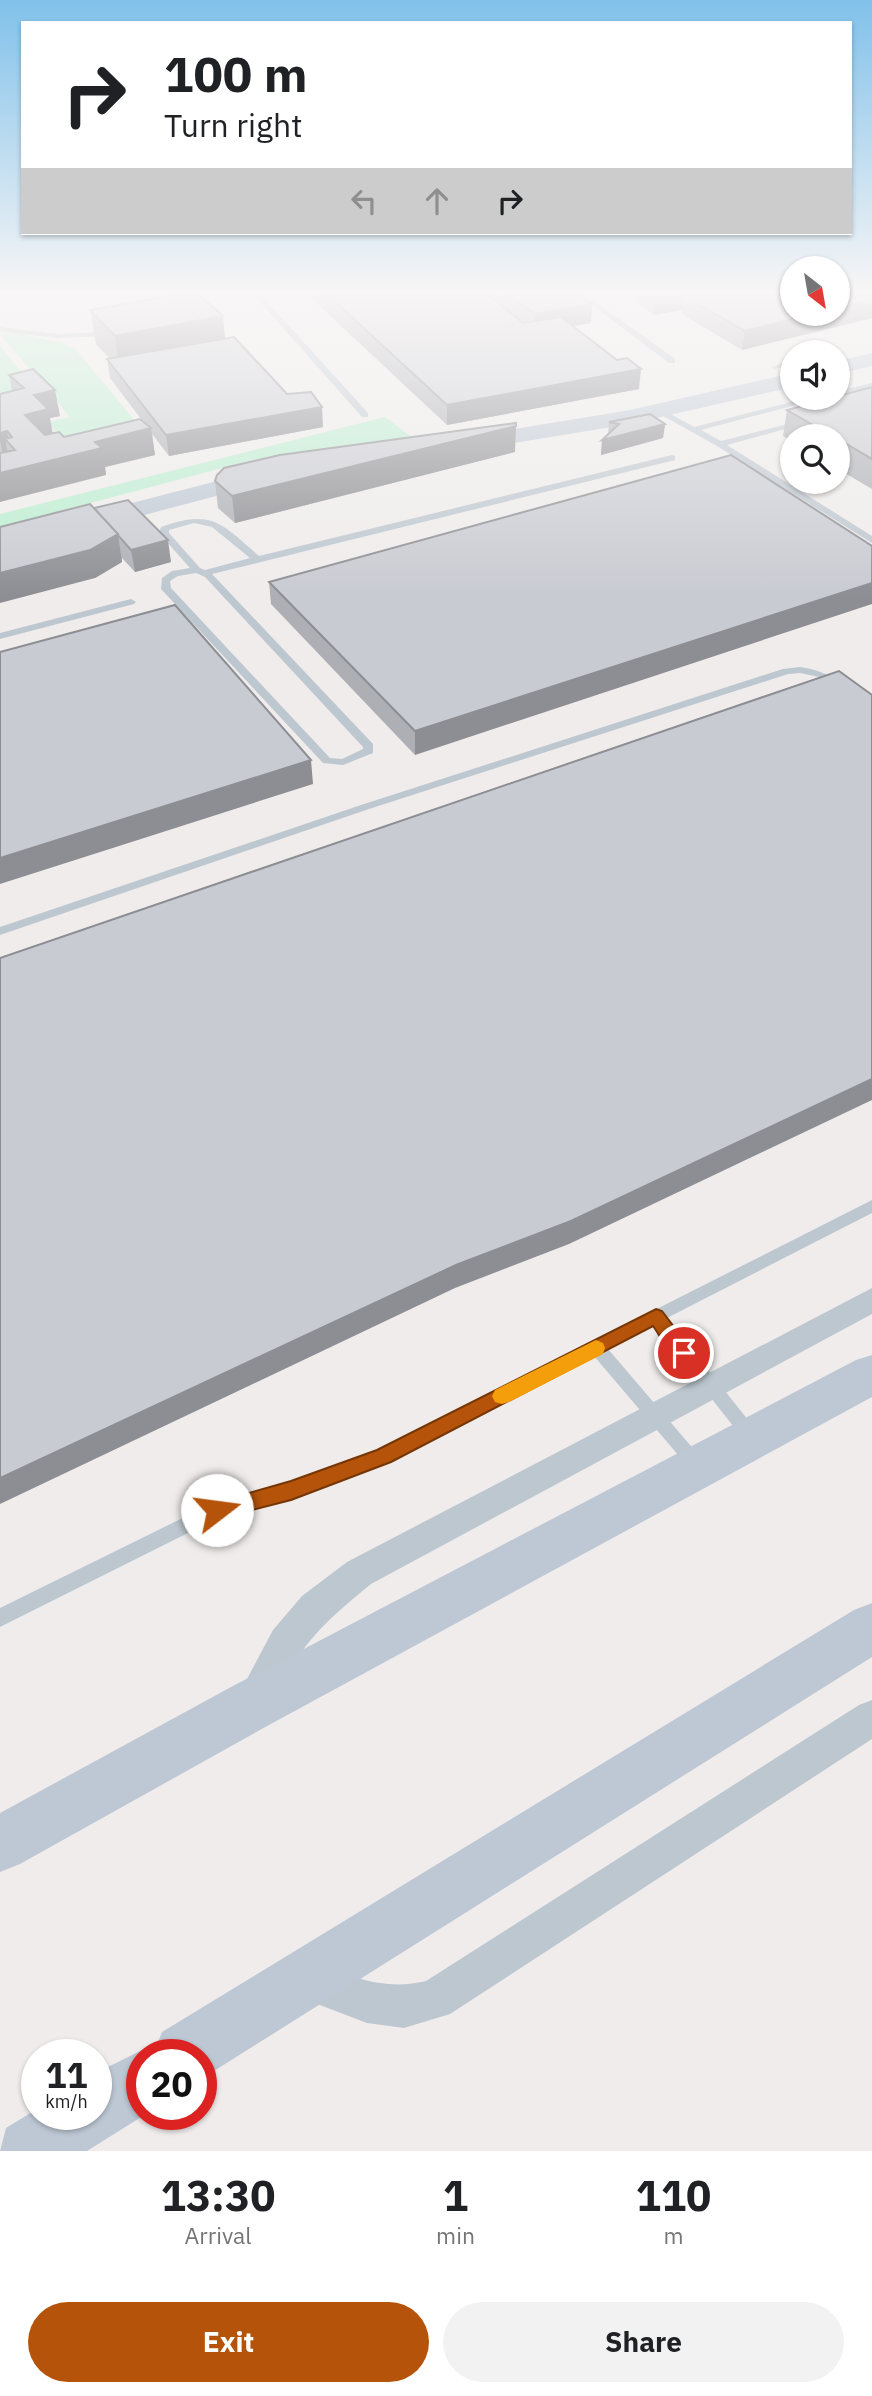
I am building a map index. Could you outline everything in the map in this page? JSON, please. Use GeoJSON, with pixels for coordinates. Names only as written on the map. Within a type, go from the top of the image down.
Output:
{"type":"FeatureCollection","features":[{"type":"Feature","properties":{"kind":"main road"},"geometry":{"type":"LineString","coordinates":[[443,448],[662,413],[710,403],[729,395]]}},
{"type":"Feature","properties":{"kind":"main road"},"geometry":{"type":"LineString","coordinates":[[0,545],[172,512],[295,469]]}},
{"type":"Feature","properties":{"kind":"main road"},"geometry":{"type":"LineString","coordinates":[[0,1844],[250,1706],[872,1374]]}},
{"type":"Feature","properties":{"kind":"main road"},"geometry":{"type":"LineString","coordinates":[[208,2039],[872,1628]]}},
{"type":"Feature","properties":{"kind":"main road"},"geometry":{"type":"LineString","coordinates":[[29,2151],[62,2130]]}},
{"type":"Feature","properties":{"kind":"street"},"geometry":{"type":"LineString","coordinates":[[250,1706],[286,1642],[314,1608],[359,1573],[872,1300]]}},
{"type":"Feature","properties":{"kind":"street"},"geometry":{"type":"LineString","coordinates":[[304,1980],[367,2002],[404,2007],[435,1999],[872,1718]]}},
{"type":"Feature","properties":{"kind":"lane"},"geometry":{"type":"LineString","coordinates":[[347,395],[365,415]]}},
{"type":"Feature","properties":{"kind":"lane"},"geometry":{"type":"LineString","coordinates":[[696,429],[780,408]]}},
{"type":"Feature","properties":{"kind":"lane"},"geometry":{"type":"LineString","coordinates":[[662,413],[696,429],[872,540]]}},
{"type":"Feature","properties":{"kind":"lane"},"geometry":{"type":"LineString","coordinates":[[720,444],[809,420]]}},
{"type":"Feature","properties":{"kind":"lane"},"geometry":{"type":"LineString","coordinates":[[257,559],[211,521],[172,512],[163,531],[201,571],[369,746],[369,751],[343,762],[327,761],[166,589],[165,580],[171,575],[201,571],[257,559],[672,458]]}},
{"type":"Feature","properties":{"kind":"lane"},"geometry":{"type":"LineString","coordinates":[[0,636],[131,602]]}},
{"type":"Feature","properties":{"kind":"lane"},"geometry":{"type":"LineString","coordinates":[[0,931],[365,807],[788,671],[804,669],[822,675],[872,708]]}},
{"type":"Feature","properties":{"kind":"lane"},"geometry":{"type":"LineString","coordinates":[[0,1618],[217,1510],[291,1490],[384,1456],[872,1206]]}},
{"type":"Feature","properties":{"kind":"lane"},"geometry":{"type":"LineString","coordinates":[[656,1316],[753,1438]]}},
{"type":"Feature","properties":{"kind":"lane"},"geometry":{"type":"LineString","coordinates":[[597,1348],[699,1468]]}},
{"type":"Feature","properties":{"kind":"green space"},"geometry":{"type":"Polygon","coordinates":[[[0,395],[27,395],[0,401],[0,395]]]}},
{"type":"Feature","properties":{"kind":"green space"},"geometry":{"type":"Polygon","coordinates":[[[52,395],[114,395],[152,441],[68,460],[58,436],[48,422],[70,417],[52,395]]]}},
{"type":"Feature","properties":{"kind":"green space"},"geometry":{"type":"Polygon","coordinates":[[[385,417],[413,438],[256,459],[0,527],[0,514],[385,417]]]}},
{"type":"Feature","properties":{"kind":"building"},"geometry":{"type":"Polygon","coordinates":[[[0,395],[34,395],[48,409],[25,415],[45,435],[59,432],[64,437],[140,419],[151,428],[95,442],[102,448],[0,473],[0,453],[15,450],[5,439],[12,437],[7,431],[0,433],[0,395]]]}},
{"type":"Feature","properties":{"kind":"building"},"geometry":{"type":"Polygon","coordinates":[[[135,395],[313,395],[322,407],[166,435],[135,395]]]}},
{"type":"Feature","properties":{"kind":"building"},"geometry":{"type":"Polygon","coordinates":[[[437,395],[499,395],[447,405],[437,395]]]}},
{"type":"Feature","properties":{"kind":"building"},"geometry":{"type":"Polygon","coordinates":[[[850,395],[872,395],[872,459],[850,446],[850,424],[811,424],[787,410],[850,410],[850,395]]]}},
{"type":"Feature","properties":{"kind":"building"},"geometry":{"type":"Polygon","coordinates":[[[650,414],[665,424],[602,440],[619,424],[609,422],[650,414]]]}},
{"type":"Feature","properties":{"kind":"building"},"geometry":{"type":"Polygon","coordinates":[[[516,423],[516,426],[232,496],[215,481],[224,468],[280,455],[516,423]]]}},
{"type":"Feature","properties":{"kind":"building"},"geometry":{"type":"Polygon","coordinates":[[[731,455],[780,487],[780,494],[791,494],[872,546],[872,583],[415,731],[269,582],[731,455]]]}},
{"type":"Feature","properties":{"kind":"building"},"geometry":{"type":"Polygon","coordinates":[[[128,500],[168,540],[131,550],[94,508],[128,500]]]}},
{"type":"Feature","properties":{"kind":"building"},"geometry":{"type":"Polygon","coordinates":[[[90,504],[118,534],[90,550],[0,573],[0,527],[90,504]]]}},
{"type":"Feature","properties":{"kind":"building"},"geometry":{"type":"Polygon","coordinates":[[[175,605],[311,760],[0,858],[0,652],[175,605]]]}},
{"type":"Feature","properties":{"kind":"building"},"geometry":{"type":"Polygon","coordinates":[[[839,671],[872,695],[872,1079],[571,1221],[456,1265],[0,1478],[0,958],[839,671]]]}},
{"type":"Feature","properties":{"kind":"slow traffic"},"geometry":{"type":"LineString","coordinates":[[502,1396],[596,1348]]}},
{"type":"Feature","properties":{"kind":"route"},"geometry":{"type":"LineString","coordinates":[[217,1510],[291,1490],[384,1456],[656,1316],[684,1353]]}}]}
